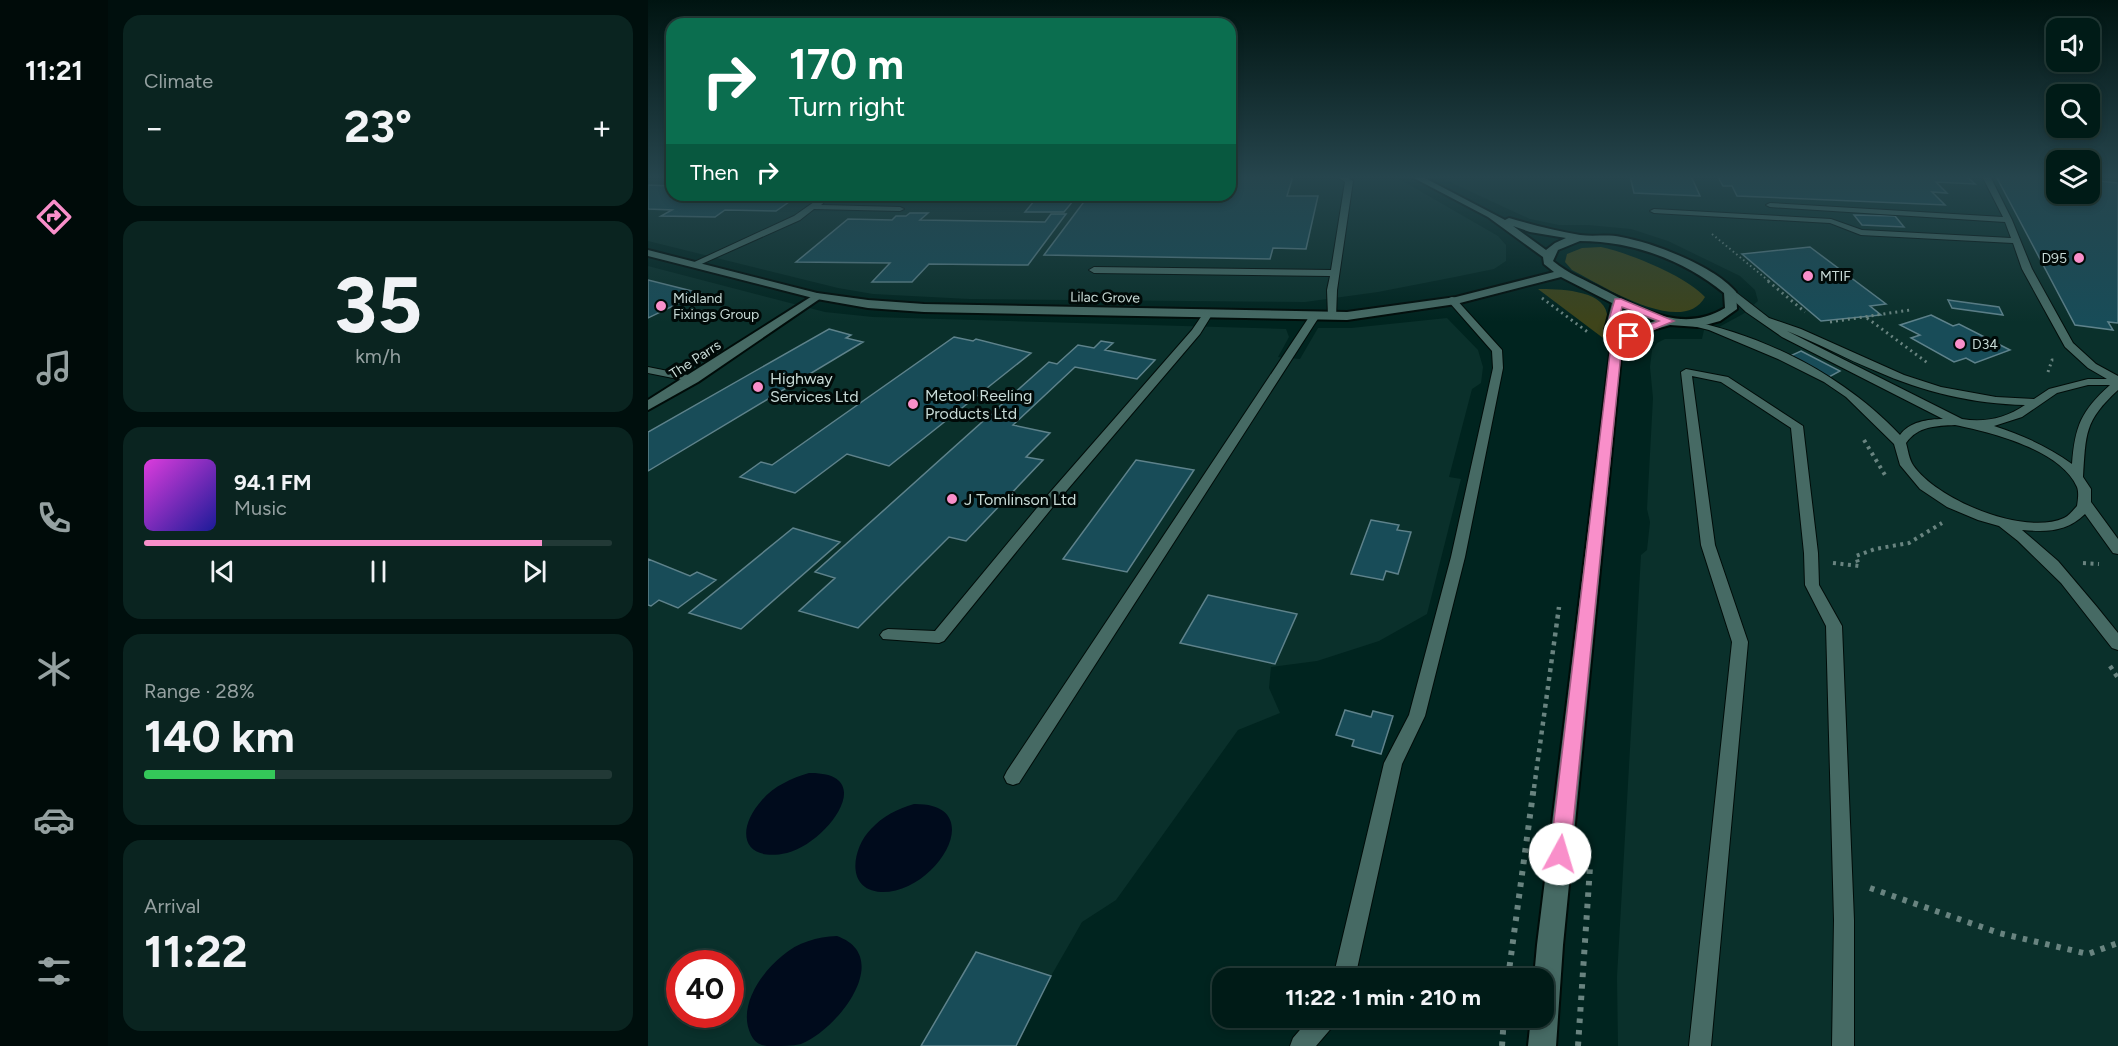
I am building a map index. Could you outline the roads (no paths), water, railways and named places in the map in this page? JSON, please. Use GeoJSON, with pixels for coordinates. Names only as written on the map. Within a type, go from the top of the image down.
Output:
{"type":"FeatureCollection","features":[{"type":"Feature","properties":{"kind":"street"},"geometry":{"type":"LineString","coordinates":[[1505,225],[1548,256]]}},
{"type":"Feature","properties":{"kind":"street"},"geometry":{"type":"LineString","coordinates":[[1518,225],[1580,238],[1622,240],[1636,244],[1701,273],[1730,292],[1731,309],[1724,315],[1703,322],[1686,323],[1646,315],[1618,302],[1563,273],[1548,262],[1548,256],[1558,246],[1580,238]]}},
{"type":"Feature","properties":{"kind":"street","name":"Lilac Grove"},"geometry":{"type":"LineString","coordinates":[[648,253],[817,296],[924,308],[1314,317],[1397,311],[1519,286],[1563,273]]}},
{"type":"Feature","properties":{"kind":"street","name":"The Parrs"},"geometry":{"type":"LineString","coordinates":[[648,406],[693,379],[817,296]]}},
{"type":"Feature","properties":{"kind":"street"},"geometry":{"type":"LineString","coordinates":[[1542,1046],[1550,945],[1616,345],[1611,330],[1618,302]]}},
{"type":"Feature","properties":{"kind":"street"},"geometry":{"type":"LineString","coordinates":[[1616,345],[1645,328],[1669,321]]}},
{"type":"Feature","properties":{"kind":"lane"},"geometry":{"type":"LineString","coordinates":[[694,264],[782,225]]}},
{"type":"Feature","properties":{"kind":"lane"},"geometry":{"type":"LineString","coordinates":[[1333,316],[1332,290],[1342,225]]}},
{"type":"Feature","properties":{"kind":"lane"},"geometry":{"type":"LineString","coordinates":[[1841,225],[1861,232],[2016,241]]}},
{"type":"Feature","properties":{"kind":"lane"},"geometry":{"type":"LineString","coordinates":[[2010,225],[2027,269],[2069,345],[2092,366],[2118,382]]}},
{"type":"Feature","properties":{"kind":"lane"},"geometry":{"type":"LineString","coordinates":[[1094,270],[1334,273]]}},
{"type":"Feature","properties":{"kind":"lane"},"geometry":{"type":"LineString","coordinates":[[1730,292],[1751,311],[1786,335],[1960,422]]}},
{"type":"Feature","properties":{"kind":"lane"},"geometry":{"type":"LineString","coordinates":[[1346,968],[1393,763],[1418,716],[1452,580],[1498,368],[1497,350],[1452,300]]}},
{"type":"Feature","properties":{"kind":"lane"},"geometry":{"type":"LineString","coordinates":[[888,634],[939,637],[1051,500],[1196,332],[1208,313]]}},
{"type":"Feature","properties":{"kind":"lane"},"geometry":{"type":"LineString","coordinates":[[1013,777],[1314,317]]}},
{"type":"Feature","properties":{"kind":"lane"},"geometry":{"type":"LineString","coordinates":[[1768,321],[1796,329],[1896,375],[1951,393],[2002,402],[2035,402]]}},
{"type":"Feature","properties":{"kind":"lane"},"geometry":{"type":"LineString","coordinates":[[1686,323],[1719,331],[1794,364],[1842,389],[1878,420],[1900,443]]}},
{"type":"Feature","properties":{"kind":"lane"},"geometry":{"type":"LineString","coordinates":[[648,370],[693,379]]}},
{"type":"Feature","properties":{"kind":"lane"},"geometry":{"type":"LineString","coordinates":[[1700,1046],[1740,642],[1708,545],[1686,372],[1725,379],[1797,426],[1812,585],[1834,626],[1843,879],[1843,1046]]}},
{"type":"Feature","properties":{"kind":"lane"},"geometry":{"type":"LineString","coordinates":[[1983,425],[2018,415],[2053,391],[2088,382],[2118,382]]}},
{"type":"Feature","properties":{"kind":"lane"},"geometry":{"type":"LineString","coordinates":[[2078,477],[2080,428],[2091,408],[2118,382]]}},
{"type":"Feature","properties":{"kind":"lane"},"geometry":{"type":"LineString","coordinates":[[2086,505],[2078,517],[2061,525],[2037,528],[2002,523],[1951,504],[1928,490],[1908,470],[1900,452],[1900,443],[1909,432],[1922,425],[1960,422],[1983,425],[2012,434],[2040,447],[2078,477],[2085,490],[2086,505],[2118,549]]}},
{"type":"Feature","properties":{"kind":"lane"},"geometry":{"type":"LineString","coordinates":[[2002,523],[2030,542],[2054,564],[2118,644]]}},
{"type":"Feature","properties":{"kind":"lane"},"geometry":{"type":"LineString","coordinates":[[1301,1046],[1317,1028]]}},
{"type":"Feature","properties":{"kind":"place","name":"D95"},"geometry":{"type":"Point","coordinates":[2079,258]}},
{"type":"Feature","properties":{"kind":"place","name":"MTIF"},"geometry":{"type":"Point","coordinates":[1808,276]}},
{"type":"Feature","properties":{"kind":"place","name":"Midland Fixings Group"},"geometry":{"type":"Point","coordinates":[661,306]}},
{"type":"Feature","properties":{"kind":"place","name":"D34"},"geometry":{"type":"Point","coordinates":[1960,344]}},
{"type":"Feature","properties":{"kind":"place","name":"Highway Services Ltd"},"geometry":{"type":"Point","coordinates":[758,387]}},
{"type":"Feature","properties":{"kind":"place","name":"Metool Reeling Products Ltd"},"geometry":{"type":"Point","coordinates":[913,404]}},
{"type":"Feature","properties":{"kind":"place","name":"J Tomlinson Ltd"},"geometry":{"type":"Point","coordinates":[952,499]}}]}
